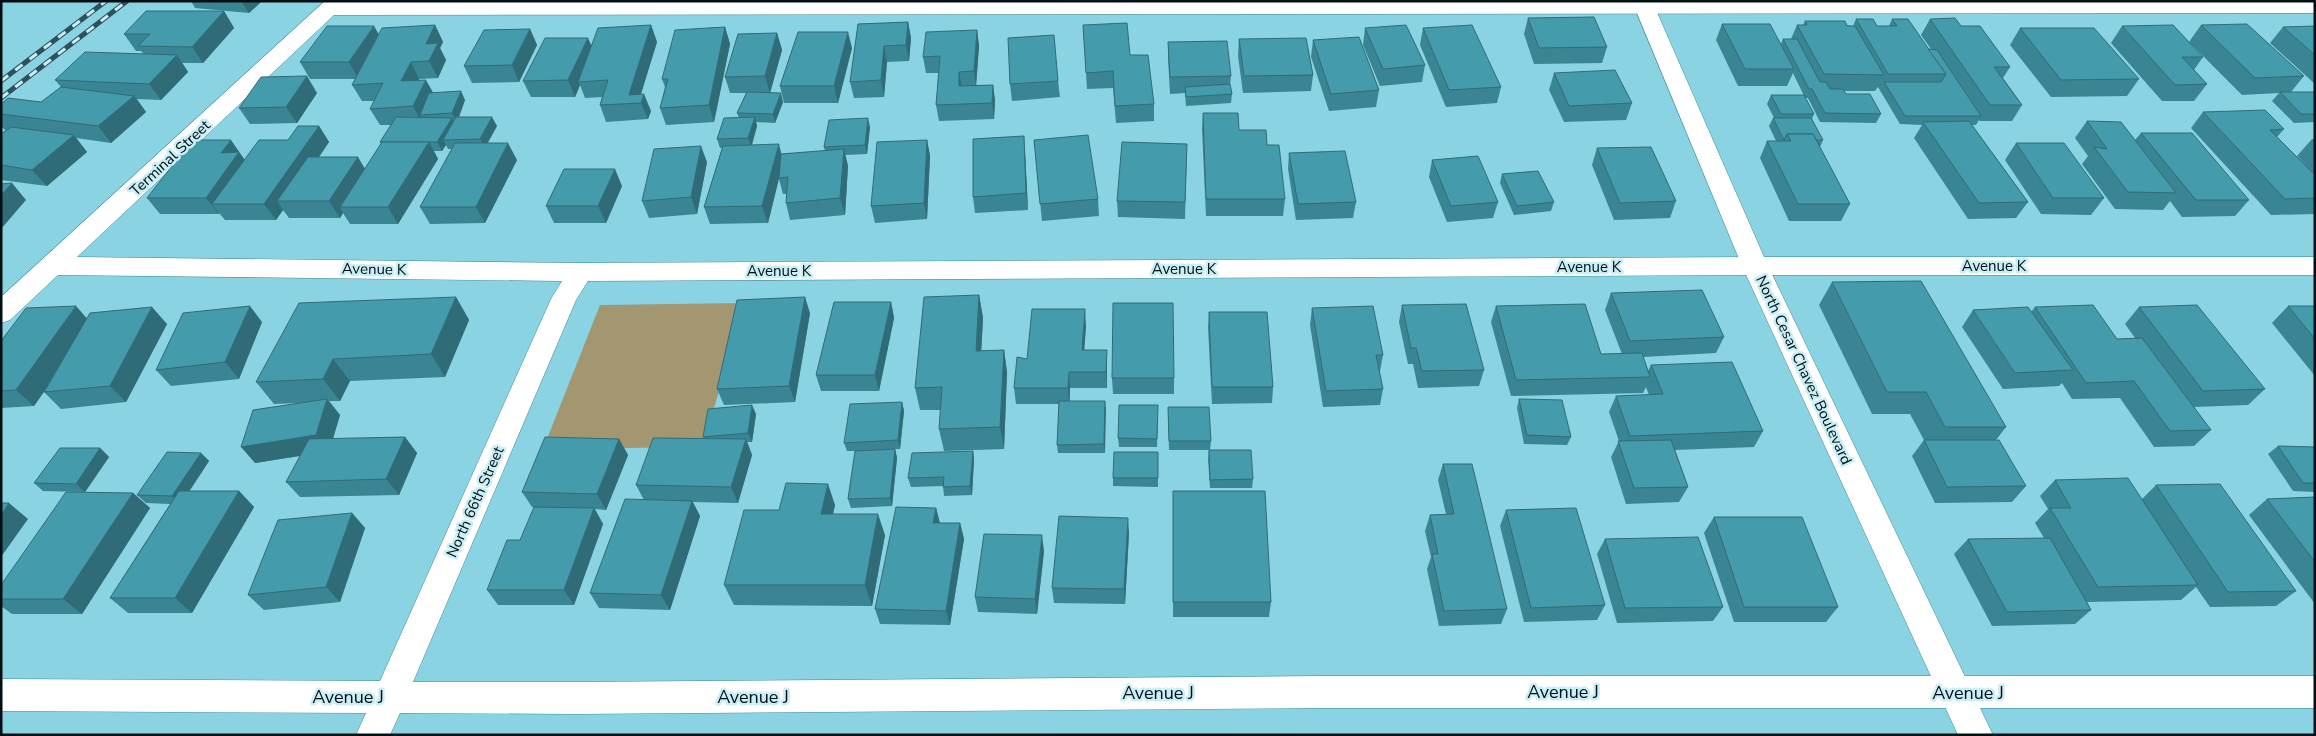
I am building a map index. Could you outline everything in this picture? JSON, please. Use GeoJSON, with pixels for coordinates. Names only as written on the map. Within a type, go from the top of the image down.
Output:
{"type":"FeatureCollection","features":[{"type":"Feature","properties":{"kind":"street"},"geometry":{"type":"LineString","coordinates":[[333,5],[2315,7]]}},
{"type":"Feature","properties":{"kind":"street","name":"Terminal Street"},"geometry":{"type":"LineString","coordinates":[[1,313],[54,266],[333,5]]}},
{"type":"Feature","properties":{"kind":"street","name":"North Cesar Chavez Boulevard"},"geometry":{"type":"LineString","coordinates":[[1643,5],[1755,266],[1872,518],[1976,735]]}},
{"type":"Feature","properties":{"kind":"street","name":"Avenue K"},"geometry":{"type":"LineString","coordinates":[[54,266],[581,272],[1755,266],[2315,266]]}},
{"type":"Feature","properties":{"kind":"street","name":"North 66th Street"},"geometry":{"type":"LineString","coordinates":[[373,735],[564,299],[581,272]]}},
{"type":"Feature","properties":{"kind":"street","name":"Avenue J"},"geometry":{"type":"LineString","coordinates":[[1,695],[575,698],[1320,692],[2315,692]]}},
{"type":"Feature","properties":{"kind":"shaded area"},"geometry":{"type":"Polygon","coordinates":[[[744,303],[703,447],[543,449],[600,305],[744,303]]]}},
{"type":"Feature","properties":{"kind":"building"},"geometry":{"type":"Polygon","coordinates":[[[146,11],[224,11],[192,47],[138,46],[150,34],[124,34],[146,11]]]}},
{"type":"Feature","properties":{"kind":"building"},"geometry":{"type":"Polygon","coordinates":[[[1594,17],[1607,47],[1539,48],[1528,18],[1594,17]]]}},
{"type":"Feature","properties":{"kind":"building"},"geometry":{"type":"Polygon","coordinates":[[[1955,18],[1961,26],[1980,26],[2010,67],[1994,67],[2022,105],[1990,105],[1930,19],[1955,18]]]}},
{"type":"Feature","properties":{"kind":"building"},"geometry":{"type":"Polygon","coordinates":[[[1856,19],[1873,19],[1877,26],[1897,26],[1892,19],[1908,19],[1946,74],[1888,74],[1856,19]]]}},
{"type":"Feature","properties":{"kind":"building"},"geometry":{"type":"Polygon","coordinates":[[[1805,21],[1845,21],[1847,26],[1855,26],[1884,75],[1824,74],[1797,25],[1807,25],[1805,21]]]}},
{"type":"Feature","properties":{"kind":"building"},"geometry":{"type":"Polygon","coordinates":[[[908,22],[906,45],[884,46],[881,80],[850,82],[858,24],[908,22]]]}},
{"type":"Feature","properties":{"kind":"building"},"geometry":{"type":"Polygon","coordinates":[[[1127,23],[1130,55],[1148,55],[1154,104],[1115,106],[1113,71],[1086,73],[1083,25],[1127,23]]]}},
{"type":"Feature","properties":{"kind":"building"},"geometry":{"type":"Polygon","coordinates":[[[1722,24],[1770,24],[1794,69],[1745,69],[1722,24]]]}},
{"type":"Feature","properties":{"kind":"building"},"geometry":{"type":"Polygon","coordinates":[[[2247,24],[2304,76],[2255,78],[2201,25],[2247,24]]]}},
{"type":"Feature","properties":{"kind":"building"},"geometry":{"type":"Polygon","coordinates":[[[435,25],[426,44],[438,43],[429,61],[411,62],[401,81],[426,80],[413,106],[370,109],[383,83],[352,85],[382,28],[435,25]]]}},
{"type":"Feature","properties":{"kind":"building"},"geometry":{"type":"Polygon","coordinates":[[[651,25],[629,95],[644,94],[641,103],[600,105],[608,80],[578,82],[598,28],[651,25]]]}},
{"type":"Feature","properties":{"kind":"building"},"geometry":{"type":"Polygon","coordinates":[[[1406,25],[1425,65],[1383,69],[1365,28],[1406,25]]]}},
{"type":"Feature","properties":{"kind":"building"},"geometry":{"type":"Polygon","coordinates":[[[1472,25],[1501,87],[1449,90],[1423,28],[1472,25]]]}},
{"type":"Feature","properties":{"kind":"building"},"geometry":{"type":"Polygon","coordinates":[[[2173,25],[2203,57],[2182,57],[2207,84],[2175,85],[2122,26],[2173,25]]]}},
{"type":"Feature","properties":{"kind":"building"},"geometry":{"type":"Polygon","coordinates":[[[327,26],[374,26],[349,62],[300,62],[327,26]]]}},
{"type":"Feature","properties":{"kind":"building"},"geometry":{"type":"Polygon","coordinates":[[[2315,26],[2315,55],[2283,27],[2315,26]]]}},
{"type":"Feature","properties":{"kind":"building"},"geometry":{"type":"Polygon","coordinates":[[[725,27],[709,105],[660,108],[668,79],[662,79],[675,30],[725,27]]]}},
{"type":"Feature","properties":{"kind":"building"},"geometry":{"type":"Polygon","coordinates":[[[2020,28],[2094,28],[2139,79],[2061,80],[2020,28]]]}},
{"type":"Feature","properties":{"kind":"building"},"geometry":{"type":"Polygon","coordinates":[[[530,29],[512,65],[464,66],[484,30],[530,29]]]}},
{"type":"Feature","properties":{"kind":"building"},"geometry":{"type":"Polygon","coordinates":[[[977,30],[974,71],[959,72],[959,86],[993,85],[992,103],[936,105],[940,56],[923,57],[926,32],[977,30]]]}},
{"type":"Feature","properties":{"kind":"building"},"geometry":{"type":"Polygon","coordinates":[[[798,32],[848,32],[834,86],[780,86],[798,32]]]}},
{"type":"Feature","properties":{"kind":"building"},"geometry":{"type":"Polygon","coordinates":[[[777,33],[765,76],[725,77],[738,34],[777,33]]]}},
{"type":"Feature","properties":{"kind":"building"},"geometry":{"type":"Polygon","coordinates":[[[1054,35],[1058,81],[1010,84],[1008,38],[1054,35]]]}},
{"type":"Feature","properties":{"kind":"building"},"geometry":{"type":"Polygon","coordinates":[[[1359,37],[1379,90],[1331,94],[1313,40],[1359,37]]]}},
{"type":"Feature","properties":{"kind":"building"},"geometry":{"type":"Polygon","coordinates":[[[545,38],[588,38],[568,80],[523,81],[545,38]]]}},
{"type":"Feature","properties":{"kind":"building"},"geometry":{"type":"Polygon","coordinates":[[[1306,38],[1313,75],[1244,76],[1239,39],[1306,38]]]}},
{"type":"Feature","properties":{"kind":"building"},"geometry":{"type":"Polygon","coordinates":[[[1783,39],[1797,39],[1820,82],[1826,82],[1830,89],[1843,89],[1846,94],[1870,94],[1881,114],[1825,113],[1812,89],[1809,89],[1783,39]]]}},
{"type":"Feature","properties":{"kind":"building"},"geometry":{"type":"Polygon","coordinates":[[[1227,41],[1231,76],[1170,77],[1168,42],[1227,41]]]}},
{"type":"Feature","properties":{"kind":"building"},"geometry":{"type":"Polygon","coordinates":[[[1928,49],[1937,50],[1981,116],[1905,116],[1884,82],[1941,82],[1946,74],[1928,49]]]}},
{"type":"Feature","properties":{"kind":"building"},"geometry":{"type":"Polygon","coordinates":[[[85,52],[177,55],[149,84],[55,80],[85,52]]]}},
{"type":"Feature","properties":{"kind":"building"},"geometry":{"type":"Polygon","coordinates":[[[1615,70],[1632,103],[1569,106],[1554,73],[1615,70]]]}},
{"type":"Feature","properties":{"kind":"building"},"geometry":{"type":"Polygon","coordinates":[[[307,76],[286,107],[239,108],[261,77],[307,76]]]}},
{"type":"Feature","properties":{"kind":"building"},"geometry":{"type":"Polygon","coordinates":[[[1230,84],[1232,94],[1186,97],[1185,87],[1230,84]]]}},
{"type":"Feature","properties":{"kind":"building"},"geometry":{"type":"Polygon","coordinates":[[[61,87],[134,96],[98,126],[1,114],[1,104],[8,98],[41,102],[61,87]]]}},
{"type":"Feature","properties":{"kind":"building"},"geometry":{"type":"Polygon","coordinates":[[[461,91],[452,113],[420,115],[429,93],[461,91]]]}},
{"type":"Feature","properties":{"kind":"building"},"geometry":{"type":"Polygon","coordinates":[[[747,92],[781,93],[773,114],[737,113],[747,92]]]}},
{"type":"Feature","properties":{"kind":"building"},"geometry":{"type":"Polygon","coordinates":[[[2280,92],[2315,92],[2315,114],[2301,114],[2280,92]]]}},
{"type":"Feature","properties":{"kind":"building"},"geometry":{"type":"Polygon","coordinates":[[[1771,95],[1804,95],[1814,114],[1781,114],[1771,95]]]}},
{"type":"Feature","properties":{"kind":"building"},"geometry":{"type":"Polygon","coordinates":[[[2265,110],[2284,129],[2270,130],[2315,175],[2315,198],[2285,199],[2203,112],[2265,110]]]}},
{"type":"Feature","properties":{"kind":"building"},"geometry":{"type":"Polygon","coordinates":[[[1203,113],[1238,113],[1239,130],[1266,130],[1267,145],[1279,145],[1285,199],[1206,199],[1203,113]]]}},
{"type":"Feature","properties":{"kind":"building"},"geometry":{"type":"Polygon","coordinates":[[[396,117],[452,118],[437,142],[380,142],[396,117]]]}},
{"type":"Feature","properties":{"kind":"building"},"geometry":{"type":"Polygon","coordinates":[[[456,117],[492,117],[480,139],[443,140],[456,117]]]}},
{"type":"Feature","properties":{"kind":"building"},"geometry":{"type":"Polygon","coordinates":[[[755,117],[748,138],[717,139],[724,118],[755,117]]]}},
{"type":"Feature","properties":{"kind":"building"},"geometry":{"type":"Polygon","coordinates":[[[868,118],[865,145],[824,147],[829,120],[868,118]]]}},
{"type":"Feature","properties":{"kind":"building"},"geometry":{"type":"Polygon","coordinates":[[[1773,118],[1811,118],[1823,140],[1816,140],[1813,134],[1787,134],[1784,140],[1773,118]]]}},
{"type":"Feature","properties":{"kind":"building"},"geometry":{"type":"Polygon","coordinates":[[[1969,121],[2028,202],[1979,203],[1923,122],[1969,121]]]}},
{"type":"Feature","properties":{"kind":"building"},"geometry":{"type":"Polygon","coordinates":[[[2087,121],[2121,122],[2176,193],[2128,192],[2094,147],[2107,149],[2087,121]]]}},
{"type":"Feature","properties":{"kind":"building"},"geometry":{"type":"Polygon","coordinates":[[[298,126],[319,126],[264,204],[212,204],[259,140],[288,140],[298,126]]]}},
{"type":"Feature","properties":{"kind":"building"},"geometry":{"type":"Polygon","coordinates":[[[11,127],[74,135],[32,170],[1,165],[1,134],[11,127]]]}},
{"type":"Feature","properties":{"kind":"building"},"geometry":{"type":"Polygon","coordinates":[[[2141,133],[2192,133],[2249,200],[2196,200],[2141,133]]]}},
{"type":"Feature","properties":{"kind":"building"},"geometry":{"type":"Polygon","coordinates":[[[1787,134],[1813,134],[1850,204],[1798,204],[1767,141],[1791,141],[1787,134]]]}},
{"type":"Feature","properties":{"kind":"building"},"geometry":{"type":"Polygon","coordinates":[[[1088,135],[1098,199],[1040,204],[1034,140],[1088,135]]]}},
{"type":"Feature","properties":{"kind":"building"},"geometry":{"type":"Polygon","coordinates":[[[1024,136],[1026,193],[973,197],[973,139],[1024,136]]]}},
{"type":"Feature","properties":{"kind":"building"},"geometry":{"type":"Polygon","coordinates":[[[192,140],[231,140],[221,153],[239,152],[206,198],[147,198],[192,140]]]}},
{"type":"Feature","properties":{"kind":"building"},"geometry":{"type":"Polygon","coordinates":[[[927,140],[924,203],[871,206],[877,142],[927,140]]]}},
{"type":"Feature","properties":{"kind":"building"},"geometry":{"type":"Polygon","coordinates":[[[382,142],[429,142],[388,207],[340,207],[382,142]]]}},
{"type":"Feature","properties":{"kind":"building"},"geometry":{"type":"Polygon","coordinates":[[[1122,142],[1187,144],[1185,202],[1117,201],[1122,142]]]}},
{"type":"Feature","properties":{"kind":"building"},"geometry":{"type":"Polygon","coordinates":[[[455,143],[508,143],[476,207],[420,207],[455,143]]]}},
{"type":"Feature","properties":{"kind":"building"},"geometry":{"type":"Polygon","coordinates":[[[2016,143],[2064,143],[2104,198],[2053,198],[2016,143]]]}},
{"type":"Feature","properties":{"kind":"building"},"geometry":{"type":"Polygon","coordinates":[[[779,144],[762,206],[704,207],[723,146],[779,144]]]}},
{"type":"Feature","properties":{"kind":"building"},"geometry":{"type":"Polygon","coordinates":[[[701,146],[691,197],[642,201],[654,149],[701,146]]]}},
{"type":"Feature","properties":{"kind":"building"},"geometry":{"type":"Polygon","coordinates":[[[1651,147],[1676,201],[1620,203],[1597,148],[1651,147]]]}},
{"type":"Feature","properties":{"kind":"building"},"geometry":{"type":"Polygon","coordinates":[[[844,149],[840,198],[786,203],[788,177],[779,178],[781,154],[844,149]]]}},
{"type":"Feature","properties":{"kind":"building"},"geometry":{"type":"Polygon","coordinates":[[[1345,151],[1356,202],[1298,204],[1289,153],[1345,151]]]}},
{"type":"Feature","properties":{"kind":"building"},"geometry":{"type":"Polygon","coordinates":[[[1478,156],[1498,202],[1451,206],[1432,160],[1478,156]]]}},
{"type":"Feature","properties":{"kind":"building"},"geometry":{"type":"Polygon","coordinates":[[[308,157],[358,157],[329,201],[277,201],[308,157]]]}},
{"type":"Feature","properties":{"kind":"building"},"geometry":{"type":"Polygon","coordinates":[[[564,169],[615,169],[598,206],[546,206],[564,169]]]}},
{"type":"Feature","properties":{"kind":"building"},"geometry":{"type":"Polygon","coordinates":[[[1538,171],[1554,202],[1517,206],[1502,174],[1538,171]]]}},
{"type":"Feature","properties":{"kind":"building"},"geometry":{"type":"Polygon","coordinates":[[[12,183],[1,195],[1,184],[12,183]]]}},
{"type":"Feature","properties":{"kind":"building"},"geometry":{"type":"Polygon","coordinates":[[[1921,281],[2006,427],[1945,427],[1926,392],[1887,392],[1832,282],[1921,281]]]}},
{"type":"Feature","properties":{"kind":"building"},"geometry":{"type":"Polygon","coordinates":[[[1702,290],[1724,337],[1630,341],[1611,293],[1702,290]]]}},
{"type":"Feature","properties":{"kind":"building"},"geometry":{"type":"Polygon","coordinates":[[[979,295],[976,351],[1004,350],[1000,427],[939,429],[942,387],[915,388],[924,297],[979,295]]]}},
{"type":"Feature","properties":{"kind":"building"},"geometry":{"type":"Polygon","coordinates":[[[456,297],[431,354],[333,359],[323,379],[256,382],[299,303],[456,297]]]}},
{"type":"Feature","properties":{"kind":"building"},"geometry":{"type":"Polygon","coordinates":[[[805,297],[789,386],[717,389],[737,300],[805,297]]]}},
{"type":"Feature","properties":{"kind":"building"},"geometry":{"type":"Polygon","coordinates":[[[834,302],[891,302],[875,375],[816,375],[834,302]]]}},
{"type":"Feature","properties":{"kind":"building"},"geometry":{"type":"Polygon","coordinates":[[[1113,303],[1173,303],[1174,378],[1112,378],[1113,303]]]}},
{"type":"Feature","properties":{"kind":"building"},"geometry":{"type":"Polygon","coordinates":[[[1466,304],[1484,370],[1422,371],[1416,348],[1411,348],[1402,305],[1466,304]]]}},
{"type":"Feature","properties":{"kind":"building"},"geometry":{"type":"Polygon","coordinates":[[[1585,304],[1601,354],[1642,353],[1650,377],[1516,380],[1496,306],[1585,304]]]}},
{"type":"Feature","properties":{"kind":"building"},"geometry":{"type":"Polygon","coordinates":[[[2093,305],[2117,339],[2142,338],[2211,430],[2170,431],[2134,381],[2086,383],[2035,307],[2093,305]]]}},
{"type":"Feature","properties":{"kind":"building"},"geometry":{"type":"Polygon","coordinates":[[[2197,305],[2265,389],[2203,391],[2139,307],[2197,305]]]}},
{"type":"Feature","properties":{"kind":"building"},"geometry":{"type":"Polygon","coordinates":[[[76,306],[16,390],[1,391],[1,341],[26,308],[76,306]]]}},
{"type":"Feature","properties":{"kind":"building"},"geometry":{"type":"Polygon","coordinates":[[[250,306],[225,362],[156,370],[183,313],[250,306]]]}},
{"type":"Feature","properties":{"kind":"building"},"geometry":{"type":"Polygon","coordinates":[[[1373,306],[1383,355],[1376,355],[1383,389],[1326,391],[1312,308],[1373,306]]]}},
{"type":"Feature","properties":{"kind":"building"},"geometry":{"type":"Polygon","coordinates":[[[2288,306],[2315,306],[2315,339],[2288,306]]]}},
{"type":"Feature","properties":{"kind":"building"},"geometry":{"type":"Polygon","coordinates":[[[152,307],[110,386],[44,392],[90,313],[152,307]]]}},
{"type":"Feature","properties":{"kind":"building"},"geometry":{"type":"Polygon","coordinates":[[[2028,307],[2073,370],[2015,373],[1973,310],[2028,307]]]}},
{"type":"Feature","properties":{"kind":"building"},"geometry":{"type":"Polygon","coordinates":[[[1032,309],[1085,309],[1082,350],[1107,350],[1106,372],[1069,372],[1068,388],[1014,388],[1017,357],[1027,359],[1032,309]]]}},
{"type":"Feature","properties":{"kind":"building"},"geometry":{"type":"Polygon","coordinates":[[[1209,312],[1267,312],[1273,387],[1212,387],[1209,312]]]}},
{"type":"Feature","properties":{"kind":"building"},"geometry":{"type":"Polygon","coordinates":[[[1732,362],[1763,431],[1630,436],[1616,396],[1663,394],[1651,365],[1732,362]]]}},
{"type":"Feature","properties":{"kind":"building"},"geometry":{"type":"Polygon","coordinates":[[[327,399],[316,435],[241,447],[253,410],[327,399]]]}},
{"type":"Feature","properties":{"kind":"building"},"geometry":{"type":"Polygon","coordinates":[[[1519,399],[1562,400],[1571,437],[1527,435],[1519,399]]]}},
{"type":"Feature","properties":{"kind":"building"},"geometry":{"type":"Polygon","coordinates":[[[1059,401],[1105,401],[1104,444],[1057,445],[1059,401]]]}},
{"type":"Feature","properties":{"kind":"building"},"geometry":{"type":"Polygon","coordinates":[[[902,402],[898,440],[844,443],[850,404],[902,402]]]}},
{"type":"Feature","properties":{"kind":"building"},"geometry":{"type":"Polygon","coordinates":[[[752,405],[748,433],[703,437],[708,409],[752,405]]]}},
{"type":"Feature","properties":{"kind":"building"},"geometry":{"type":"Polygon","coordinates":[[[1119,405],[1158,405],[1157,439],[1118,438],[1119,405]]]}},
{"type":"Feature","properties":{"kind":"building"},"geometry":{"type":"Polygon","coordinates":[[[1168,407],[1209,407],[1211,441],[1169,441],[1168,407]]]}},
{"type":"Feature","properties":{"kind":"building"},"geometry":{"type":"Polygon","coordinates":[[[405,437],[386,479],[286,482],[309,439],[405,437]]]}},
{"type":"Feature","properties":{"kind":"building"},"geometry":{"type":"Polygon","coordinates":[[[545,437],[619,439],[597,494],[522,492],[545,437]]]}},
{"type":"Feature","properties":{"kind":"building"},"geometry":{"type":"Polygon","coordinates":[[[653,438],[746,439],[731,487],[636,485],[653,438]]]}},
{"type":"Feature","properties":{"kind":"building"},"geometry":{"type":"Polygon","coordinates":[[[1671,440],[1688,487],[1634,488],[1618,441],[1671,440]]]}},
{"type":"Feature","properties":{"kind":"building"},"geometry":{"type":"Polygon","coordinates":[[[1924,440],[1999,440],[2026,486],[1947,487],[1924,440]]]}},
{"type":"Feature","properties":{"kind":"building"},"geometry":{"type":"Polygon","coordinates":[[[2278,446],[2315,447],[2315,483],[2303,483],[2278,446]]]}},
{"type":"Feature","properties":{"kind":"building"},"geometry":{"type":"Polygon","coordinates":[[[60,448],[100,448],[76,484],[34,483],[60,448]]]}},
{"type":"Feature","properties":{"kind":"building"},"geometry":{"type":"Polygon","coordinates":[[[895,449],[890,498],[848,499],[855,451],[895,449]]]}},
{"type":"Feature","properties":{"kind":"building"},"geometry":{"type":"Polygon","coordinates":[[[1209,450],[1251,450],[1253,479],[1210,480],[1209,450]]]}},
{"type":"Feature","properties":{"kind":"building"},"geometry":{"type":"Polygon","coordinates":[[[973,451],[970,486],[943,487],[944,477],[908,478],[912,453],[973,451]]]}},
{"type":"Feature","properties":{"kind":"building"},"geometry":{"type":"Polygon","coordinates":[[[167,452],[201,453],[172,496],[137,495],[167,452]]]}},
{"type":"Feature","properties":{"kind":"building"},"geometry":{"type":"Polygon","coordinates":[[[1114,452],[1158,452],[1158,478],[1113,478],[1114,452]]]}},
{"type":"Feature","properties":{"kind":"building"},"geometry":{"type":"Polygon","coordinates":[[[1443,464],[1472,464],[1507,609],[1444,611],[1432,554],[1438,554],[1430,515],[1454,514],[1443,464]]]}},
{"type":"Feature","properties":{"kind":"building"},"geometry":{"type":"Polygon","coordinates":[[[2128,478],[2198,585],[2098,587],[2050,508],[2071,508],[2055,480],[2128,478]]]}},
{"type":"Feature","properties":{"kind":"building"},"geometry":{"type":"Polygon","coordinates":[[[786,483],[828,484],[821,514],[878,514],[865,585],[724,585],[744,510],[779,510],[786,483]]]}},
{"type":"Feature","properties":{"kind":"building"},"geometry":{"type":"Polygon","coordinates":[[[2220,484],[2296,591],[2228,592],[2156,485],[2220,484]]]}},
{"type":"Feature","properties":{"kind":"building"},"geometry":{"type":"Polygon","coordinates":[[[179,491],[239,491],[175,598],[110,598],[179,491]]]}},
{"type":"Feature","properties":{"kind":"building"},"geometry":{"type":"Polygon","coordinates":[[[1173,491],[1265,491],[1271,602],[1173,602],[1173,491]]]}},
{"type":"Feature","properties":{"kind":"building"},"geometry":{"type":"Polygon","coordinates":[[[66,492],[133,493],[63,599],[1,599],[1,585],[66,492]]]}},
{"type":"Feature","properties":{"kind":"building"},"geometry":{"type":"Polygon","coordinates":[[[2315,497],[2315,562],[2267,499],[2315,497]]]}},
{"type":"Feature","properties":{"kind":"building"},"geometry":{"type":"Polygon","coordinates":[[[625,499],[692,501],[661,595],[590,593],[625,499]]]}},
{"type":"Feature","properties":{"kind":"building"},"geometry":{"type":"Polygon","coordinates":[[[1,503],[9,503],[1,515],[1,503]]]}},
{"type":"Feature","properties":{"kind":"building"},"geometry":{"type":"Polygon","coordinates":[[[534,507],[594,508],[564,590],[487,590],[507,540],[520,540],[534,507]]]}},
{"type":"Feature","properties":{"kind":"building"},"geometry":{"type":"Polygon","coordinates":[[[896,507],[936,508],[933,523],[960,523],[946,611],[875,609],[896,507]]]}},
{"type":"Feature","properties":{"kind":"building"},"geometry":{"type":"Polygon","coordinates":[[[1576,508],[1605,605],[1531,608],[1506,510],[1576,508]]]}},
{"type":"Feature","properties":{"kind":"building"},"geometry":{"type":"Polygon","coordinates":[[[352,513],[326,587],[248,595],[278,520],[352,513]]]}},
{"type":"Feature","properties":{"kind":"building"},"geometry":{"type":"Polygon","coordinates":[[[1059,516],[1128,518],[1124,589],[1052,588],[1059,516]]]}},
{"type":"Feature","properties":{"kind":"building"},"geometry":{"type":"Polygon","coordinates":[[[1714,517],[1802,517],[1838,607],[1744,607],[1714,517]]]}},
{"type":"Feature","properties":{"kind":"building"},"geometry":{"type":"Polygon","coordinates":[[[984,534],[1042,535],[1035,599],[975,597],[984,534]]]}},
{"type":"Feature","properties":{"kind":"building"},"geometry":{"type":"Polygon","coordinates":[[[1698,537],[1723,607],[1625,608],[1605,539],[1698,537]]]}},
{"type":"Feature","properties":{"kind":"building"},"geometry":{"type":"Polygon","coordinates":[[[2050,538],[2091,610],[2007,612],[1968,539],[2050,538]]]}},
{"type":"Feature","properties":{"kind":"railway"},"geometry":{"type":"LineString","coordinates":[[1,81],[106,1]]}},
{"type":"Feature","properties":{"kind":"railway"},"geometry":{"type":"LineString","coordinates":[[1,98],[127,1]]}}]}
